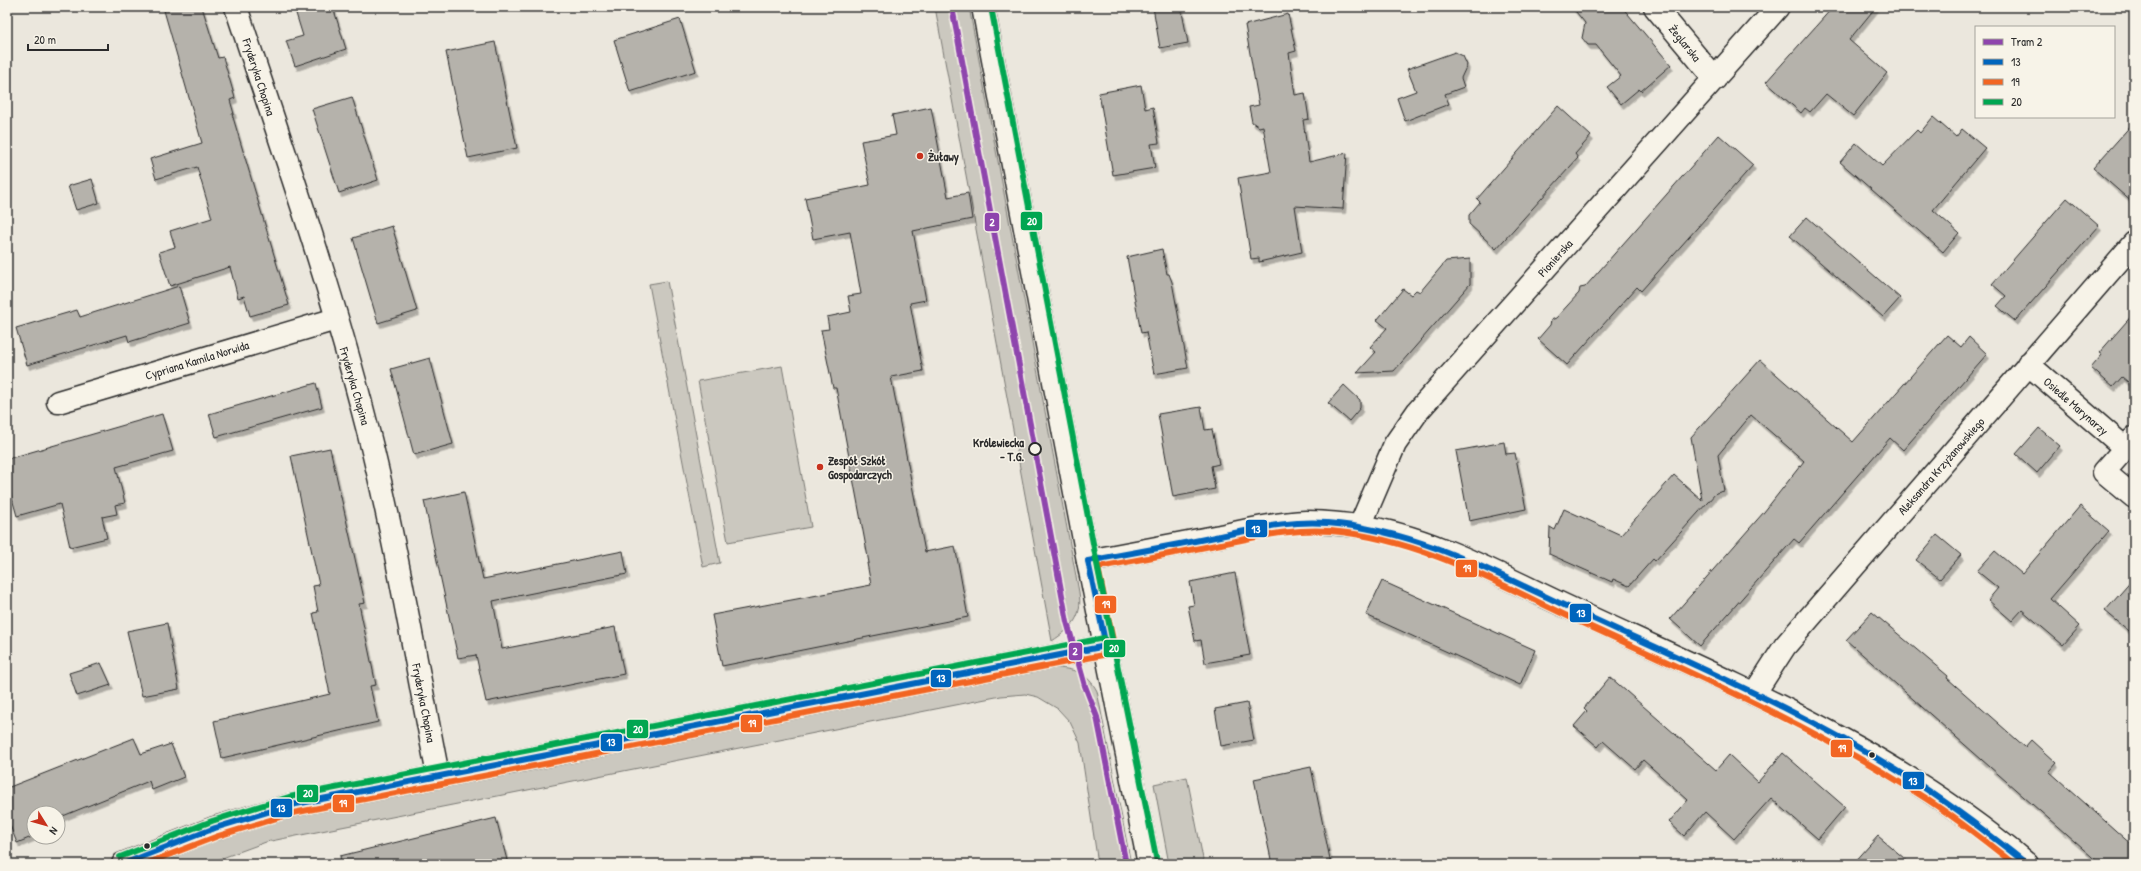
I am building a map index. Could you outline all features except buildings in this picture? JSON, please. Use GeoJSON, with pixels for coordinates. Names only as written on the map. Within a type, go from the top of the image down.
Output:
{"type":"FeatureCollection","features":[{"type":"Feature","properties":{"kind":"street","name":"Fryderyka Chopina"},"geometry":{"type":"LineString","coordinates":[[236,7],[296,189],[367,427],[389,527],[438,775]]}},
{"type":"Feature","properties":{"kind":"street"},"geometry":{"type":"LineString","coordinates":[[982,7],[1088,561],[1149,864]]}},
{"type":"Feature","properties":{"kind":"street","name":"Żeglarska"},"geometry":{"type":"LineString","coordinates":[[1655,7],[1715,79]]}},
{"type":"Feature","properties":{"kind":"street","name":"Pionierska"},"geometry":{"type":"LineString","coordinates":[[1360,526],[1395,444],[1418,411],[1778,7]]}},
{"type":"Feature","properties":{"kind":"street","name":"Aleksandra Krzyżanowskiego"},"geometry":{"type":"LineString","coordinates":[[1754,694],[1785,646],[2134,243]]}},
{"type":"Feature","properties":{"kind":"street","name":"Cypriana Kamila Norwida"},"geometry":{"type":"LineString","coordinates":[[58,402],[336,319]]}},
{"type":"Feature","properties":{"kind":"street","name":"Osiedle Marynarzy"},"geometry":{"type":"LineString","coordinates":[[2028,364],[2130,443],[2104,472],[2134,497]]}},
{"type":"Feature","properties":{"kind":"street"},"geometry":{"type":"LineString","coordinates":[[1088,561],[1275,525],[1307,522],[1360,526],[1397,534],[1451,554],[1754,694],[1868,753],[1951,804],[1997,838],[2027,864]]}},
{"type":"Feature","properties":{"kind":"street"},"geometry":{"type":"LineString","coordinates":[[123,864],[222,825],[291,805],[438,775],[1106,646]]}},
{"type":"Feature","properties":{"kind":"shaded area"},"geometry":{"type":"Polygon","coordinates":[[[935,7],[969,7],[1079,592],[1079,608],[1074,621],[1065,631],[1052,641],[935,7]]]}},
{"type":"Feature","properties":{"kind":"shaded area"},"geometry":{"type":"Polygon","coordinates":[[[667,281],[720,563],[703,567],[649,284],[667,281]]]}},
{"type":"Feature","properties":{"kind":"shaded area"},"geometry":{"type":"Polygon","coordinates":[[[782,366],[811,527],[728,542],[698,381],[782,366]]]}},
{"type":"Feature","properties":{"kind":"shaded area"},"geometry":{"type":"Polygon","coordinates":[[[1057,668],[1076,671],[1090,680],[1097,691],[1131,864],[1098,864],[1080,743],[1070,722],[1058,709],[1038,697],[1025,694],[1001,696],[266,842],[206,864],[157,864],[210,843],[284,819],[1057,668]]]}},
{"type":"Feature","properties":{"kind":"shaded area"},"geometry":{"type":"Polygon","coordinates":[[[1187,777],[1204,864],[1169,864],[1154,784],[1187,777]]]}},
{"type":"Feature","properties":{"kind":"tram line","name":"2"},"geometry":{"type":"LineString","coordinates":[[952,7],[1067,622],[1085,686],[1097,717],[1126,864]]}},
{"type":"Feature","properties":{"kind":"transit line","name":"20"},"geometry":{"type":"LineString","coordinates":[[991,7],[1096,559],[1157,862]]}},
{"type":"Feature","properties":{"kind":"transit line","name":"13"},"geometry":{"type":"LineString","coordinates":[[1088,561],[1260,528],[1313,522],[1361,527],[1395,535],[1427,545],[1490,570],[1799,715],[1883,762],[1923,787],[1976,824],[2027,864]]}},
{"type":"Feature","properties":{"kind":"transit line","name":"19"},"geometry":{"type":"LineString","coordinates":[[145,864],[218,836],[293,813],[1108,654],[1113,650],[1114,645],[1098,567],[1262,536],[1317,530],[1364,536],[1396,543],[1428,553],[1459,565],[1709,681],[1793,723],[1876,768],[1942,809],[2014,864]]}},
{"type":"Feature","properties":{"kind":"transit line","name":"13"},"geometry":{"type":"LineString","coordinates":[[1088,561],[1106,646]]}},
{"type":"Feature","properties":{"kind":"transit line","name":"20"},"geometry":{"type":"LineString","coordinates":[[120,857],[212,821],[289,797],[1104,638]]}},
{"type":"Feature","properties":{"kind":"transit line","name":"13"},"geometry":{"type":"LineString","coordinates":[[123,864],[215,828],[291,805],[1106,646]]}},
{"type":"Feature","properties":{"kind":"place","name":"Żuławy"},"geometry":{"type":"Point","coordinates":[920,156]}},
{"type":"Feature","properties":{"kind":"place","name":"Królewiecka - T.G."},"geometry":{"type":"Point","coordinates":[1035,449]}},
{"type":"Feature","properties":{"kind":"place","name":"Zespół Szkół Gospodarczych"},"geometry":{"type":"Point","coordinates":[820,467]}}]}
